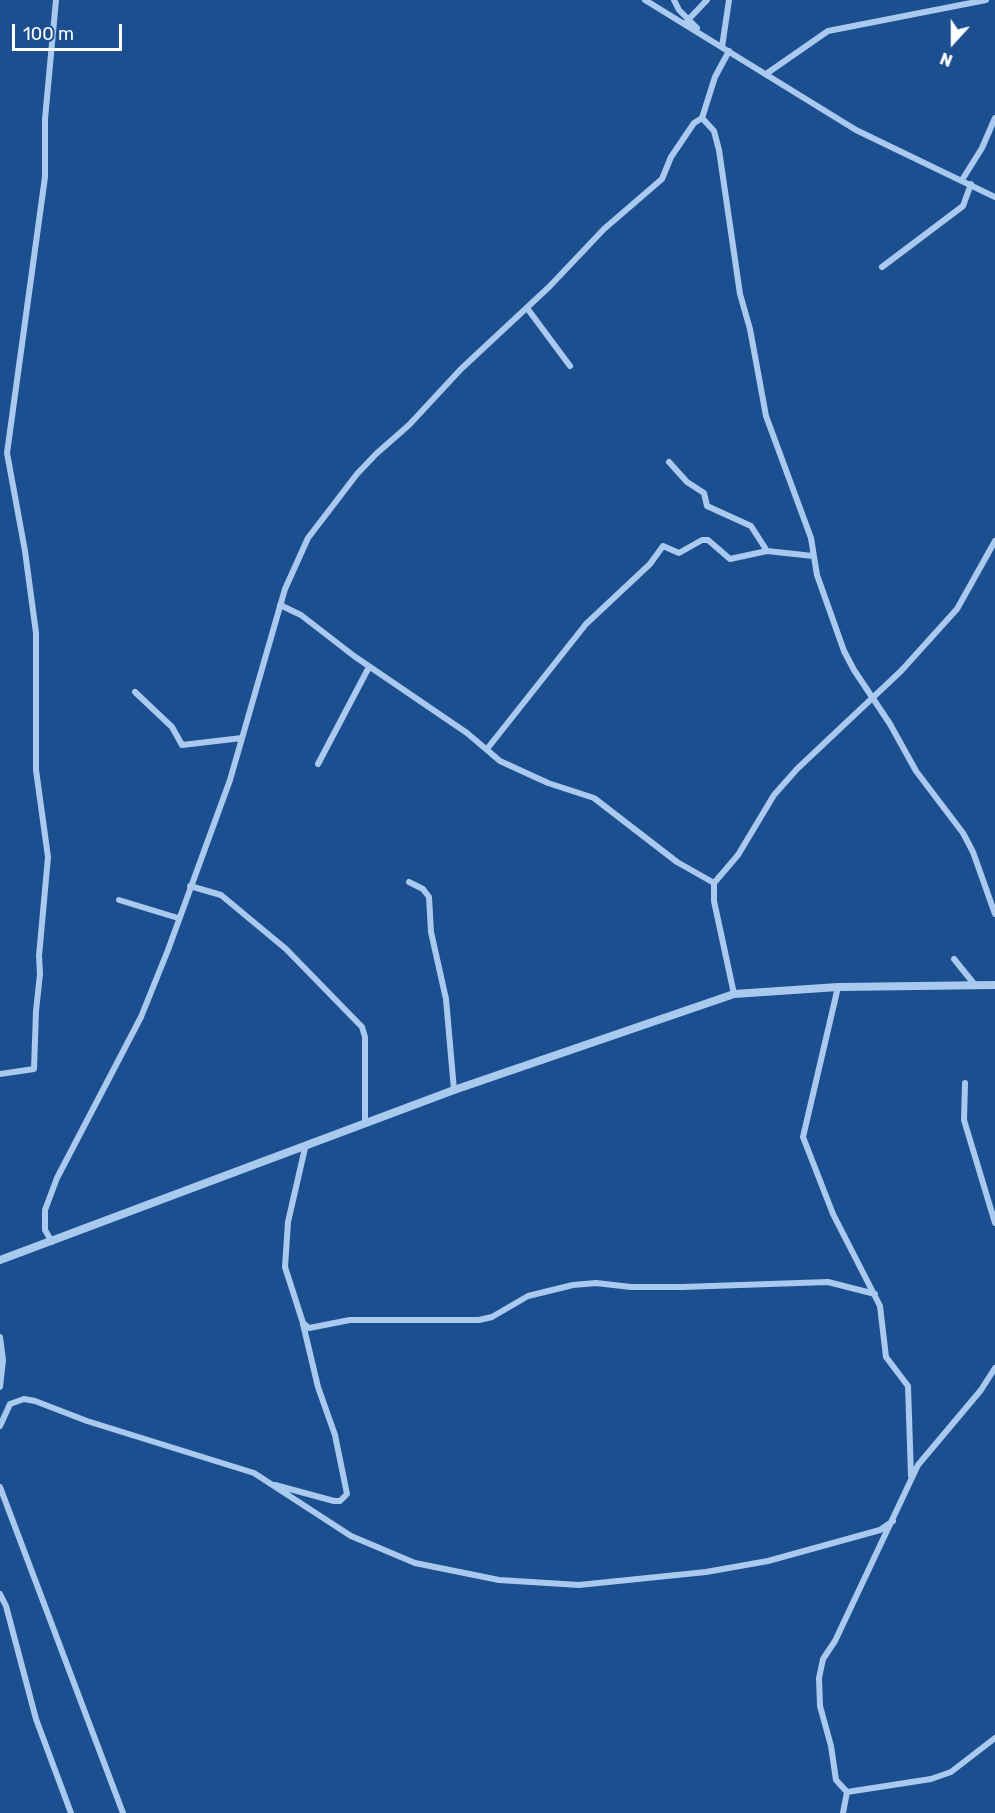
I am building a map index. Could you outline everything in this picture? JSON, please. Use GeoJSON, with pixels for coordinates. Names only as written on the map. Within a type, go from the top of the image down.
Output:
{"type":"FeatureCollection","features":[{"type":"Feature","properties":{"kind":"street"},"geometry":{"type":"LineString","coordinates":[[0,1074],[34,1069],[39,956],[48,857],[36,770],[36,633],[25,551],[7,453],[45,177],[45,119],[56,0]]}},
{"type":"Feature","properties":{"kind":"street"},"geometry":{"type":"LineString","coordinates":[[645,0],[686,21],[722,47],[856,130],[995,197]]}},
{"type":"Feature","properties":{"kind":"street"},"geometry":{"type":"LineString","coordinates":[[674,0],[686,21]]}},
{"type":"Feature","properties":{"kind":"street"},"geometry":{"type":"LineString","coordinates":[[686,21],[707,0]]}},
{"type":"Feature","properties":{"kind":"street"},"geometry":{"type":"LineString","coordinates":[[722,47],[729,0]]}},
{"type":"Feature","properties":{"kind":"street"},"geometry":{"type":"LineString","coordinates":[[766,74],[828,30],[986,0]]}},
{"type":"Feature","properties":{"kind":"street"},"geometry":{"type":"LineString","coordinates":[[52,1242],[44,1223],[45,1210],[57,1178],[141,1017],[230,780],[280,605],[308,538],[357,474],[626,208],[648,193],[662,179],[671,157],[686,133],[694,123],[702,118],[715,77],[729,51]]}},
{"type":"Feature","properties":{"kind":"street"},"geometry":{"type":"LineString","coordinates":[[702,118],[714,131],[719,150],[740,294],[750,329],[766,416],[811,538],[817,575],[844,651],[890,724],[916,771],[963,833],[973,852],[995,914]]}},
{"type":"Feature","properties":{"kind":"street"},"geometry":{"type":"LineString","coordinates":[[962,180],[982,148],[995,118]]}},
{"type":"Feature","properties":{"kind":"street"},"geometry":{"type":"LineString","coordinates":[[882,267],[963,206],[971,184]]}},
{"type":"Feature","properties":{"kind":"street"},"geometry":{"type":"LineString","coordinates":[[527,308],[570,366]]}},
{"type":"Feature","properties":{"kind":"street"},"geometry":{"type":"LineString","coordinates":[[669,462],[687,482],[704,493],[707,506],[751,526],[767,550]]}},
{"type":"Feature","properties":{"kind":"street"},"geometry":{"type":"LineString","coordinates":[[487,749],[586,624],[650,564],[663,546],[679,553],[702,540],[708,540],[715,543],[726,557],[735,560],[767,550],[813,556]]}},
{"type":"Feature","properties":{"kind":"street"},"geometry":{"type":"LineString","coordinates":[[734,994],[714,901],[714,884],[738,855],[774,795],[797,769],[908,663],[957,609],[995,540]]}},
{"type":"Feature","properties":{"kind":"street"},"geometry":{"type":"LineString","coordinates":[[280,605],[301,615],[369,667],[487,749],[500,761],[528,774],[594,798],[677,862],[714,884]]}},
{"type":"Feature","properties":{"kind":"street"},"geometry":{"type":"LineString","coordinates":[[318,764],[369,667]]}},
{"type":"Feature","properties":{"kind":"street"},"geometry":{"type":"LineString","coordinates":[[135,692],[172,727],[182,745],[242,738]]}},
{"type":"Feature","properties":{"kind":"street"},"geometry":{"type":"LineString","coordinates":[[409,882],[423,889],[429,897],[431,932],[447,999],[454,1090]]}},
{"type":"Feature","properties":{"kind":"street"},"geometry":{"type":"LineString","coordinates":[[190,886],[221,895],[286,948],[362,1027],[365,1037],[364,1124]]}},
{"type":"Feature","properties":{"kind":"street"},"geometry":{"type":"LineString","coordinates":[[119,900],[178,918]]}},
{"type":"Feature","properties":{"kind":"street"},"geometry":{"type":"LineString","coordinates":[[954,959],[975,984]]}},
{"type":"Feature","properties":{"kind":"street"},"geometry":{"type":"LineString","coordinates":[[0,1260],[305,1148],[454,1090],[734,994],[838,987],[995,985]]}},
{"type":"Feature","properties":{"kind":"street"},"geometry":{"type":"LineString","coordinates":[[838,987],[803,1137],[814,1173],[832,1214],[880,1306],[886,1357],[908,1386],[911,1476]]}},
{"type":"Feature","properties":{"kind":"street"},"geometry":{"type":"LineString","coordinates":[[965,1083],[964,1120],[995,1223]]}},
{"type":"Feature","properties":{"kind":"street"},"geometry":{"type":"LineString","coordinates":[[273,1485],[334,1501],[340,1501],[347,1494],[335,1435],[318,1387],[303,1323],[285,1267],[288,1222],[305,1148]]}},
{"type":"Feature","properties":{"kind":"street"},"geometry":{"type":"LineString","coordinates":[[303,1323],[315,1329],[350,1320],[479,1320],[492,1317],[528,1296],[573,1285],[596,1283],[631,1287],[682,1287],[828,1282],[875,1294]]}},
{"type":"Feature","properties":{"kind":"street"},"geometry":{"type":"LineString","coordinates":[[0,1336],[3,1360],[0,1387]]}},
{"type":"Feature","properties":{"kind":"street"},"geometry":{"type":"LineString","coordinates":[[848,1792],[836,1780],[831,1746],[820,1706],[819,1678],[823,1659],[835,1641],[893,1521],[911,1476],[928,1450],[981,1390],[995,1368]]}},
{"type":"Feature","properties":{"kind":"street"},"geometry":{"type":"LineString","coordinates":[[0,1401],[10,1404],[24,1399],[35,1401],[87,1421],[254,1473],[351,1536],[415,1563],[500,1580],[579,1585],[737,1566],[768,1561],[870,1533],[893,1521]]}},
{"type":"Feature","properties":{"kind":"street"},"geometry":{"type":"LineString","coordinates":[[0,1426],[10,1404]]}},
{"type":"Feature","properties":{"kind":"street"},"geometry":{"type":"LineString","coordinates":[[0,1487],[123,1813]]}},
{"type":"Feature","properties":{"kind":"street"},"geometry":{"type":"LineString","coordinates":[[0,1594],[6,1606],[36,1719],[71,1813]]}},
{"type":"Feature","properties":{"kind":"street"},"geometry":{"type":"LineString","coordinates":[[848,1792],[941,1775],[976,1755],[995,1738]]}},
{"type":"Feature","properties":{"kind":"street"},"geometry":{"type":"LineString","coordinates":[[843,1813],[848,1792]]}}]}
